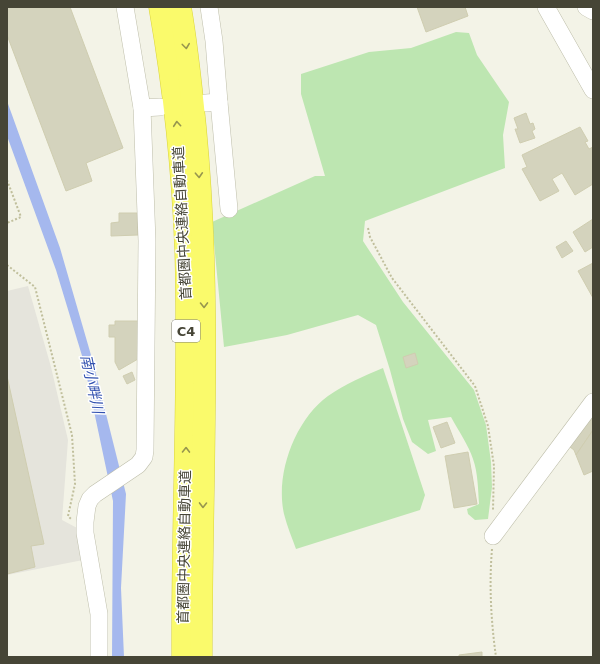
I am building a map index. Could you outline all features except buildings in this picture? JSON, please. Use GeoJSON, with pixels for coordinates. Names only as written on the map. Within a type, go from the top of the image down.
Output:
{"type":"FeatureCollection","features":[{"type":"Feature","properties":{"kind":"highway","name":"首都圏中央連絡自動車道"},"geometry":{"type":"LineString","coordinates":[[160,7],[174,92],[186,251],[187,417],[183,657]]}},
{"type":"Feature","properties":{"kind":"highway","name":"首都圏中央連絡自動車道"},"geometry":{"type":"LineString","coordinates":[[180,7],[191,88],[198,160],[203,249],[204,415],[201,657]]}},
{"type":"Feature","properties":{"kind":"street"},"geometry":{"type":"LineString","coordinates":[[99,657],[99,614],[85,532],[87,506],[90,499],[95,494],[133,469],[142,461],[145,450],[147,241],[142,108],[125,7]]}},
{"type":"Feature","properties":{"kind":"street"},"geometry":{"type":"LineString","coordinates":[[209,7],[214,41],[212,102],[228,209]]}},
{"type":"Feature","properties":{"kind":"street"},"geometry":{"type":"LineString","coordinates":[[546,7],[593,90]]}},
{"type":"Feature","properties":{"kind":"street"},"geometry":{"type":"LineString","coordinates":[[586,7],[593,11]]}},
{"type":"Feature","properties":{"kind":"street"},"geometry":{"type":"LineString","coordinates":[[142,108],[160,106]]}},
{"type":"Feature","properties":{"kind":"street"},"geometry":{"type":"LineString","coordinates":[[493,536],[593,402]]}},
{"type":"Feature","properties":{"kind":"path"},"geometry":{"type":"LineString","coordinates":[[7,180],[20,217],[7,223]]}},
{"type":"Feature","properties":{"kind":"path"},"geometry":{"type":"LineString","coordinates":[[368,228],[370,237],[392,278],[475,386],[488,426],[494,466],[493,536],[490,566],[492,630],[496,657]]}},
{"type":"Feature","properties":{"kind":"path"},"geometry":{"type":"LineString","coordinates":[[7,265],[34,287],[72,435],[74,484],[68,516],[73,521],[85,522]]}},
{"type":"Feature","properties":{"kind":"shaded area"},"geometry":{"type":"Polygon","coordinates":[[[28,286],[51,367],[68,440],[62,520],[79,529],[83,560],[7,575],[7,291],[28,286]]]}},
{"type":"Feature","properties":{"kind":"green space"},"geometry":{"type":"Polygon","coordinates":[[[456,32],[469,33],[477,55],[509,102],[503,135],[505,168],[365,221],[363,241],[403,302],[474,390],[486,425],[491,462],[492,487],[488,519],[475,520],[468,514],[467,509],[479,504],[476,470],[469,449],[451,417],[428,420],[436,451],[428,454],[412,442],[403,419],[376,325],[358,315],[287,335],[224,347],[212,222],[315,176],[325,176],[301,94],[301,74],[369,52],[411,48],[456,32]]]}},
{"type":"Feature","properties":{"kind":"green space"},"geometry":{"type":"Polygon","coordinates":[[[383,368],[425,495],[420,510],[296,549],[284,514],[282,482],[285,465],[297,433],[316,406],[328,396],[348,384],[383,368]]]}},
{"type":"Feature","properties":{"kind":"water","name":"南小畔川"},"geometry":{"type":"Polygon","coordinates":[[[7,101],[60,248],[93,362],[126,494],[121,588],[124,657],[112,657],[113,501],[83,359],[56,270],[7,136],[7,101]]]}}]}
